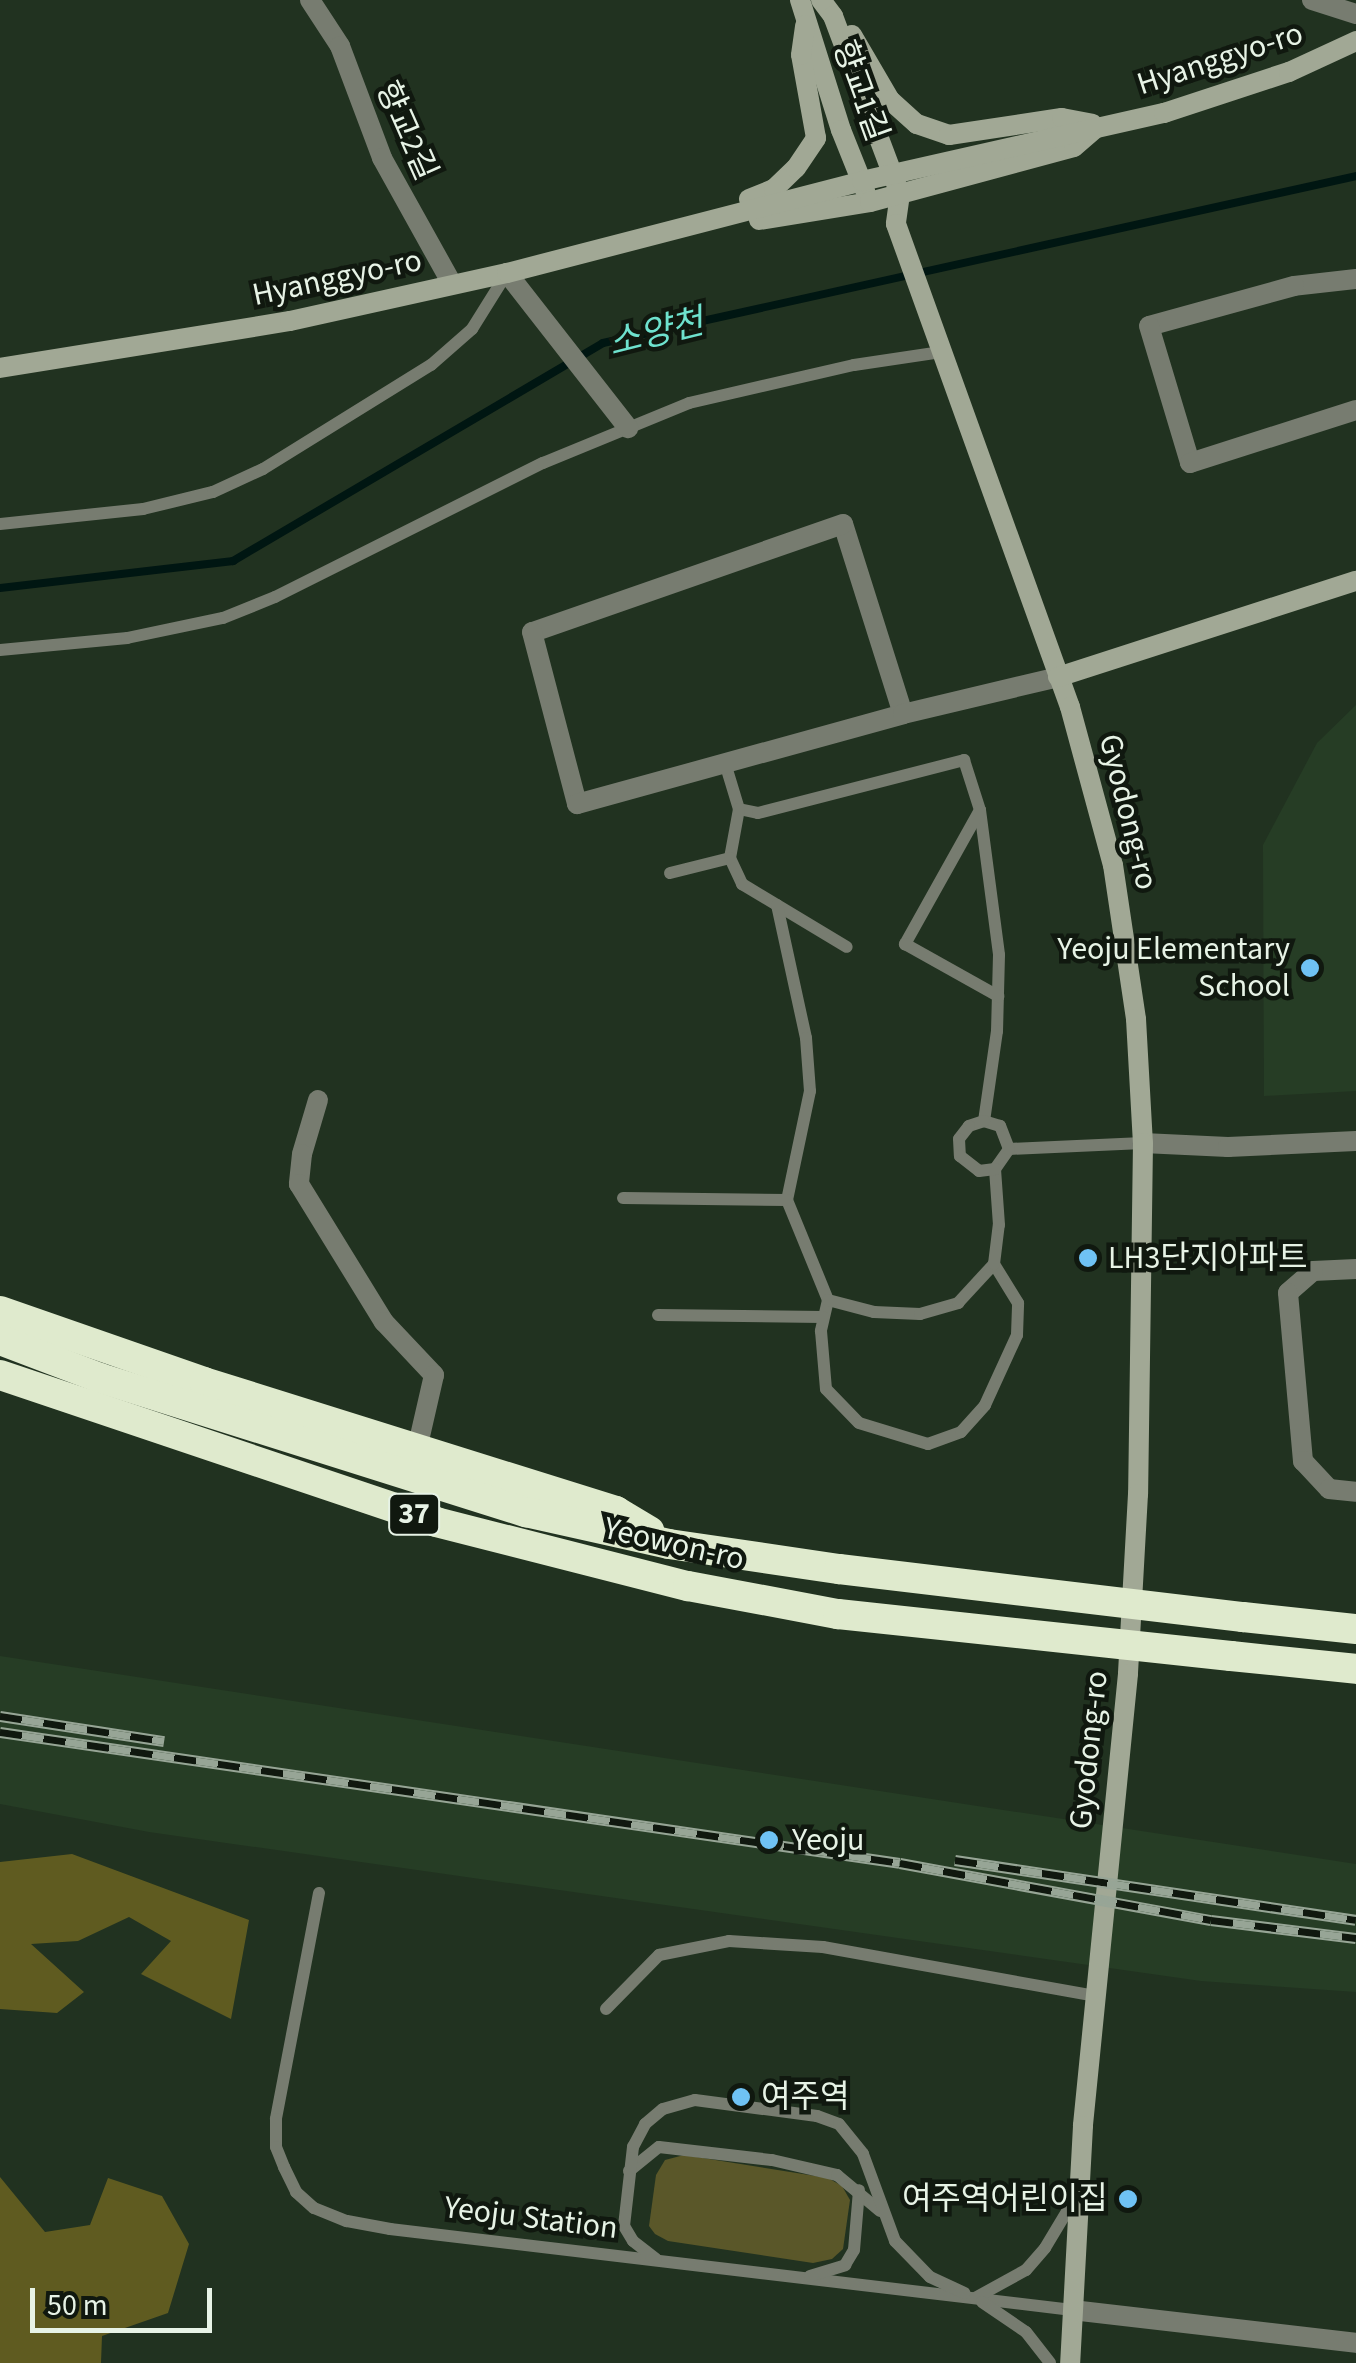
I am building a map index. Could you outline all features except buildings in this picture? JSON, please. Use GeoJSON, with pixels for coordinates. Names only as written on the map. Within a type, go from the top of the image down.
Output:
{"type":"FeatureCollection","features":[{"type":"Feature","properties":{"kind":"highway"},"geometry":{"type":"LineString","coordinates":[[0,1311],[204,1382],[616,1510],[668,1544]]}},
{"type":"Feature","properties":{"kind":"highway","name":"Yeowon-ro"},"geometry":{"type":"LineString","coordinates":[[0,1340],[100,1378],[526,1512],[668,1544],[839,1570],[1356,1629]]}},
{"type":"Feature","properties":{"kind":"highway","name":"Yeowon-ro"},"geometry":{"type":"LineString","coordinates":[[0,1375],[436,1522],[688,1586],[838,1614],[1356,1669]]}},
{"type":"Feature","properties":{"kind":"street","name":"향교2길"},"geometry":{"type":"LineString","coordinates":[[310,0],[340,46],[382,158],[452,284]]}},
{"type":"Feature","properties":{"kind":"street","name":"향교1길"},"geometry":{"type":"LineString","coordinates":[[800,0],[805,25],[870,202]]}},
{"type":"Feature","properties":{"kind":"street"},"geometry":{"type":"LineString","coordinates":[[1312,0],[1356,14]]}},
{"type":"Feature","properties":{"kind":"street","name":"향교1길"},"geometry":{"type":"LineString","coordinates":[[827,8],[900,194]]}},
{"type":"Feature","properties":{"kind":"street"},"geometry":{"type":"LineString","coordinates":[[827,8],[846,24],[890,100],[917,124],[948,135],[1062,118],[1099,125]]}},
{"type":"Feature","properties":{"kind":"street"},"geometry":{"type":"LineString","coordinates":[[683,227],[774,189],[796,168],[816,138],[801,54],[805,25]]}},
{"type":"Feature","properties":{"kind":"street","name":"Hyanggyo-ro"},"geometry":{"type":"LineString","coordinates":[[0,368],[290,322],[506,274],[862,181],[1164,113],[1237,91],[1356,41]]}},
{"type":"Feature","properties":{"kind":"street","name":"Hyanggyo-ro"},"geometry":{"type":"LineString","coordinates":[[683,227],[722,228],[870,202],[1074,147],[1099,125]]}},
{"type":"Feature","properties":{"kind":"street"},"geometry":{"type":"LineString","coordinates":[[896,224],[900,194]]}},
{"type":"Feature","properties":{"kind":"street"},"geometry":{"type":"LineString","coordinates":[[870,202],[896,224]]}},
{"type":"Feature","properties":{"kind":"street","name":"Gyodong-ro"},"geometry":{"type":"LineString","coordinates":[[896,224],[1058,677],[1094,789],[1128,946],[1142,1143],[1135,1548],[1128,1674],[1094,1996],[1070,2363]]}},
{"type":"Feature","properties":{"kind":"street"},"geometry":{"type":"LineString","coordinates":[[506,274],[624,421]]}},
{"type":"Feature","properties":{"kind":"street"},"geometry":{"type":"LineString","coordinates":[[1356,279],[1294,286],[1149,326],[1190,463],[1356,410]]}},
{"type":"Feature","properties":{"kind":"street"},"geometry":{"type":"LineString","coordinates":[[902,714],[842,524],[532,632],[577,804],[902,714],[1058,677],[1356,581]]}},
{"type":"Feature","properties":{"kind":"street"},"geometry":{"type":"LineString","coordinates":[[318,1100],[302,1154],[299,1184],[384,1322],[434,1375],[417,1448]]}},
{"type":"Feature","properties":{"kind":"street"},"geometry":{"type":"LineString","coordinates":[[1142,1143],[1228,1147],[1356,1141]]}},
{"type":"Feature","properties":{"kind":"street"},"geometry":{"type":"LineString","coordinates":[[1356,1269],[1313,1271],[1288,1293],[1303,1461],[1330,1489],[1356,1492]]}},
{"type":"Feature","properties":{"kind":"street"},"geometry":{"type":"LineString","coordinates":[[1072,2310],[1356,2343]]}},
{"type":"Feature","properties":{"kind":"lane"},"geometry":{"type":"LineString","coordinates":[[0,524],[144,509],[213,492],[263,470],[432,366],[472,329],[506,274]]}},
{"type":"Feature","properties":{"kind":"lane"},"geometry":{"type":"LineString","coordinates":[[0,650],[127,638],[223,618],[274,597],[624,421],[688,402],[939,345]]}},
{"type":"Feature","properties":{"kind":"lane"},"geometry":{"type":"LineString","coordinates":[[739,809],[758,813],[964,760],[980,810],[999,954],[984,1121]]}},
{"type":"Feature","properties":{"kind":"lane"},"geometry":{"type":"LineString","coordinates":[[725,762],[739,809],[730,858],[742,884],[847,947]]}},
{"type":"Feature","properties":{"kind":"lane"},"geometry":{"type":"LineString","coordinates":[[980,810],[905,944],[998,996]]}},
{"type":"Feature","properties":{"kind":"lane"},"geometry":{"type":"LineString","coordinates":[[670,874],[730,858]]}},
{"type":"Feature","properties":{"kind":"lane"},"geometry":{"type":"LineString","coordinates":[[776,905],[806,1038],[810,1091],[787,1200],[828,1300],[821,1357],[826,1389],[859,1423],[928,1444],[962,1432],[985,1404],[1017,1335],[1018,1302],[994,1264]]}},
{"type":"Feature","properties":{"kind":"lane"},"geometry":{"type":"LineString","coordinates":[[995,1169],[979,1172],[960,1156],[962,1132],[984,1121],[1000,1126],[1009,1149]]}},
{"type":"Feature","properties":{"kind":"lane"},"geometry":{"type":"LineString","coordinates":[[1009,1149],[1142,1143]]}},
{"type":"Feature","properties":{"kind":"lane"},"geometry":{"type":"LineString","coordinates":[[828,1300],[874,1312],[920,1314],[958,1303],[994,1264],[999,1225],[995,1169],[1009,1149]]}},
{"type":"Feature","properties":{"kind":"lane"},"geometry":{"type":"LineString","coordinates":[[623,1198],[787,1200]]}},
{"type":"Feature","properties":{"kind":"lane"},"geometry":{"type":"LineString","coordinates":[[658,1315],[823,1317]]}},
{"type":"Feature","properties":{"kind":"lane","name":"Yeoju Station"},"geometry":{"type":"LineString","coordinates":[[319,1893],[276,2119],[276,2147],[296,2192],[330,2214],[390,2229],[1072,2310]]}},
{"type":"Feature","properties":{"kind":"lane"},"geometry":{"type":"LineString","coordinates":[[606,2009],[659,1955],[729,1941],[823,1947],[1094,1996]]}},
{"type":"Feature","properties":{"kind":"lane"},"geometry":{"type":"LineString","coordinates":[[658,2260],[633,2241],[624,2226],[633,2146],[645,2124],[663,2109],[695,2100],[817,2116],[839,2124],[852,2138],[862,2154],[882,2213],[910,2260],[930,2277],[975,2298],[1026,2332],[1050,2363]]}},
{"type":"Feature","properties":{"kind":"lane"},"geometry":{"type":"LineString","coordinates":[[628,2172],[659,2147],[818,2168],[859,2190],[882,2213]]}},
{"type":"Feature","properties":{"kind":"lane"},"geometry":{"type":"LineString","coordinates":[[792,2278],[845,2265],[854,2250],[859,2190]]}},
{"type":"Feature","properties":{"kind":"lane"},"geometry":{"type":"LineString","coordinates":[[975,2298],[1026,2270],[1045,2248],[1079,2192]]}},
{"type":"Feature","properties":{"kind":"shaded area","name":"Yeoju Elementary School"},"geometry":{"type":"Polygon","coordinates":[[[1356,705],[1356,1091],[1264,1096],[1263,845],[1317,743],[1356,705]]]}},
{"type":"Feature","properties":{"kind":"shaded area"},"geometry":{"type":"Polygon","coordinates":[[[0,1656],[1356,1864],[1356,1992],[1201,1981],[149,1832],[0,1804],[0,1656]]]}},
{"type":"Feature","properties":{"kind":"shaded area"},"geometry":{"type":"Polygon","coordinates":[[[72,1854],[249,1920],[231,2019],[141,1974],[171,1941],[129,1917],[78,1941],[31,1944],[84,1992],[57,2013],[0,2009],[0,1862],[72,1854]]]}},
{"type":"Feature","properties":{"kind":"shaded area"},"geometry":{"type":"Polygon","coordinates":[[[684,2155],[828,2178],[842,2186],[850,2200],[843,2249],[832,2259],[813,2263],[668,2241],[655,2234],[649,2226],[656,2175],[665,2160],[684,2155]]]}},
{"type":"Feature","properties":{"kind":"shaded area"},"geometry":{"type":"Polygon","coordinates":[[[0,2177],[45,2232],[90,2225],[108,2178],[162,2196],[189,2244],[168,2313],[102,2336],[101,2363],[0,2363],[0,2177]]]}},
{"type":"Feature","properties":{"kind":"waterway","name":"소양천"},"geometry":{"type":"LineString","coordinates":[[0,588],[233,561],[603,343],[1356,176]]}},
{"type":"Feature","properties":{"kind":"railway"},"geometry":{"type":"LineString","coordinates":[[0,1716],[164,1741]]}},
{"type":"Feature","properties":{"kind":"railway"},"geometry":{"type":"LineString","coordinates":[[0,1732],[900,1863],[1211,1920],[1356,1938]]}},
{"type":"Feature","properties":{"kind":"railway"},"geometry":{"type":"LineString","coordinates":[[955,1860],[1356,1920]]}},
{"type":"Feature","properties":{"kind":"place","name":"Yeoju Elementary School"},"geometry":{"type":"Point","coordinates":[1310,968]}},
{"type":"Feature","properties":{"kind":"place","name":"LH3단지아파트"},"geometry":{"type":"Point","coordinates":[1088,1258]}},
{"type":"Feature","properties":{"kind":"place","name":"Yeoju"},"geometry":{"type":"Point","coordinates":[769,1840]}},
{"type":"Feature","properties":{"kind":"place","name":"여주역"},"geometry":{"type":"Point","coordinates":[741,2097]}},
{"type":"Feature","properties":{"kind":"place","name":"여주역어린이집"},"geometry":{"type":"Point","coordinates":[1128,2199]}}]}
